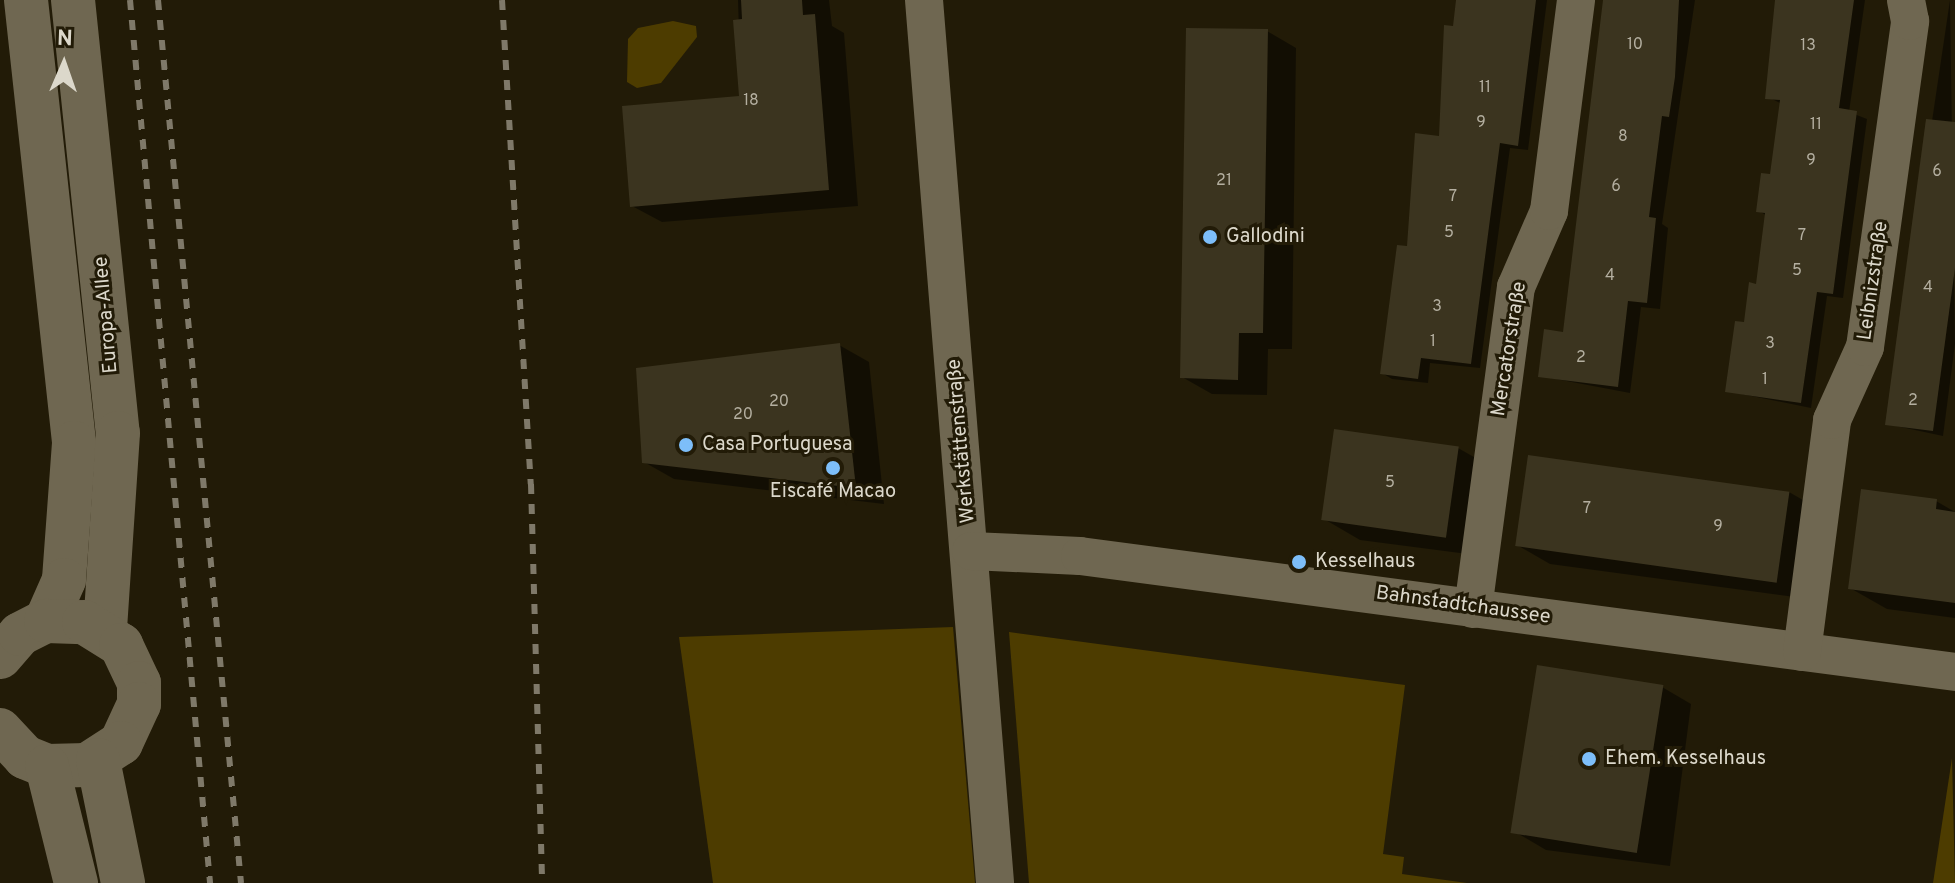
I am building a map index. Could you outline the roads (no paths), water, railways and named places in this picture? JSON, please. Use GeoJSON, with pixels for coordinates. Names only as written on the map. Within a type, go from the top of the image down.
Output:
{"type":"FeatureCollection","features":[{"type":"Feature","properties":{"kind":"main road"},"geometry":{"type":"LineString","coordinates":[[26,0],[74,443],[64,580],[46,621]]}},
{"type":"Feature","properties":{"kind":"main road","name":"Europa-Allee"},"geometry":{"type":"LineString","coordinates":[[73,0],[118,433],[105,630]]}},
{"type":"Feature","properties":{"kind":"main road"},"geometry":{"type":"LineString","coordinates":[[0,657],[20,634],[46,621],[105,630],[132,662],[139,704],[121,743],[98,760],[47,766],[25,757],[0,730]]}},
{"type":"Feature","properties":{"kind":"main road"},"geometry":{"type":"LineString","coordinates":[[98,760],[123,883]]}},
{"type":"Feature","properties":{"kind":"main road"},"geometry":{"type":"LineString","coordinates":[[47,766],[76,883]]}},
{"type":"Feature","properties":{"kind":"street","name":"Werkstättenstraße"},"geometry":{"type":"LineString","coordinates":[[924,0],[971,551],[995,883]]}},
{"type":"Feature","properties":{"kind":"street","name":"Mercatorstraße"},"geometry":{"type":"LineString","coordinates":[[1473,609],[1516,287],[1549,211],[1576,0]]}},
{"type":"Feature","properties":{"kind":"street","name":"Leibnizstraße"},"geometry":{"type":"LineString","coordinates":[[1802,652],[1832,420],[1865,347],[1910,21],[1906,0]]}},
{"type":"Feature","properties":{"kind":"street","name":"Bahnstadtchaussee"},"geometry":{"type":"LineString","coordinates":[[971,551],[1080,556],[1955,672]]}},
{"type":"Feature","properties":{"kind":"railway"},"geometry":{"type":"LineString","coordinates":[[130,0],[210,883]]}},
{"type":"Feature","properties":{"kind":"railway"},"geometry":{"type":"LineString","coordinates":[[158,0],[241,883]]}},
{"type":"Feature","properties":{"kind":"railway"},"geometry":{"type":"LineString","coordinates":[[502,0],[531,484],[542,883]]}},
{"type":"Feature","properties":{"kind":"place","name":"Gallodini"},"geometry":{"type":"Point","coordinates":[1210,237]}},
{"type":"Feature","properties":{"kind":"place","name":"Casa Portuguesa"},"geometry":{"type":"Point","coordinates":[686,445]}},
{"type":"Feature","properties":{"kind":"place","name":"Eiscafé Macao"},"geometry":{"type":"Point","coordinates":[833,468]}},
{"type":"Feature","properties":{"kind":"place","name":"Kesselhaus"},"geometry":{"type":"Point","coordinates":[1299,562]}},
{"type":"Feature","properties":{"kind":"place","name":"Ehem. Kesselhaus"},"geometry":{"type":"Point","coordinates":[1589,759]}}]}
